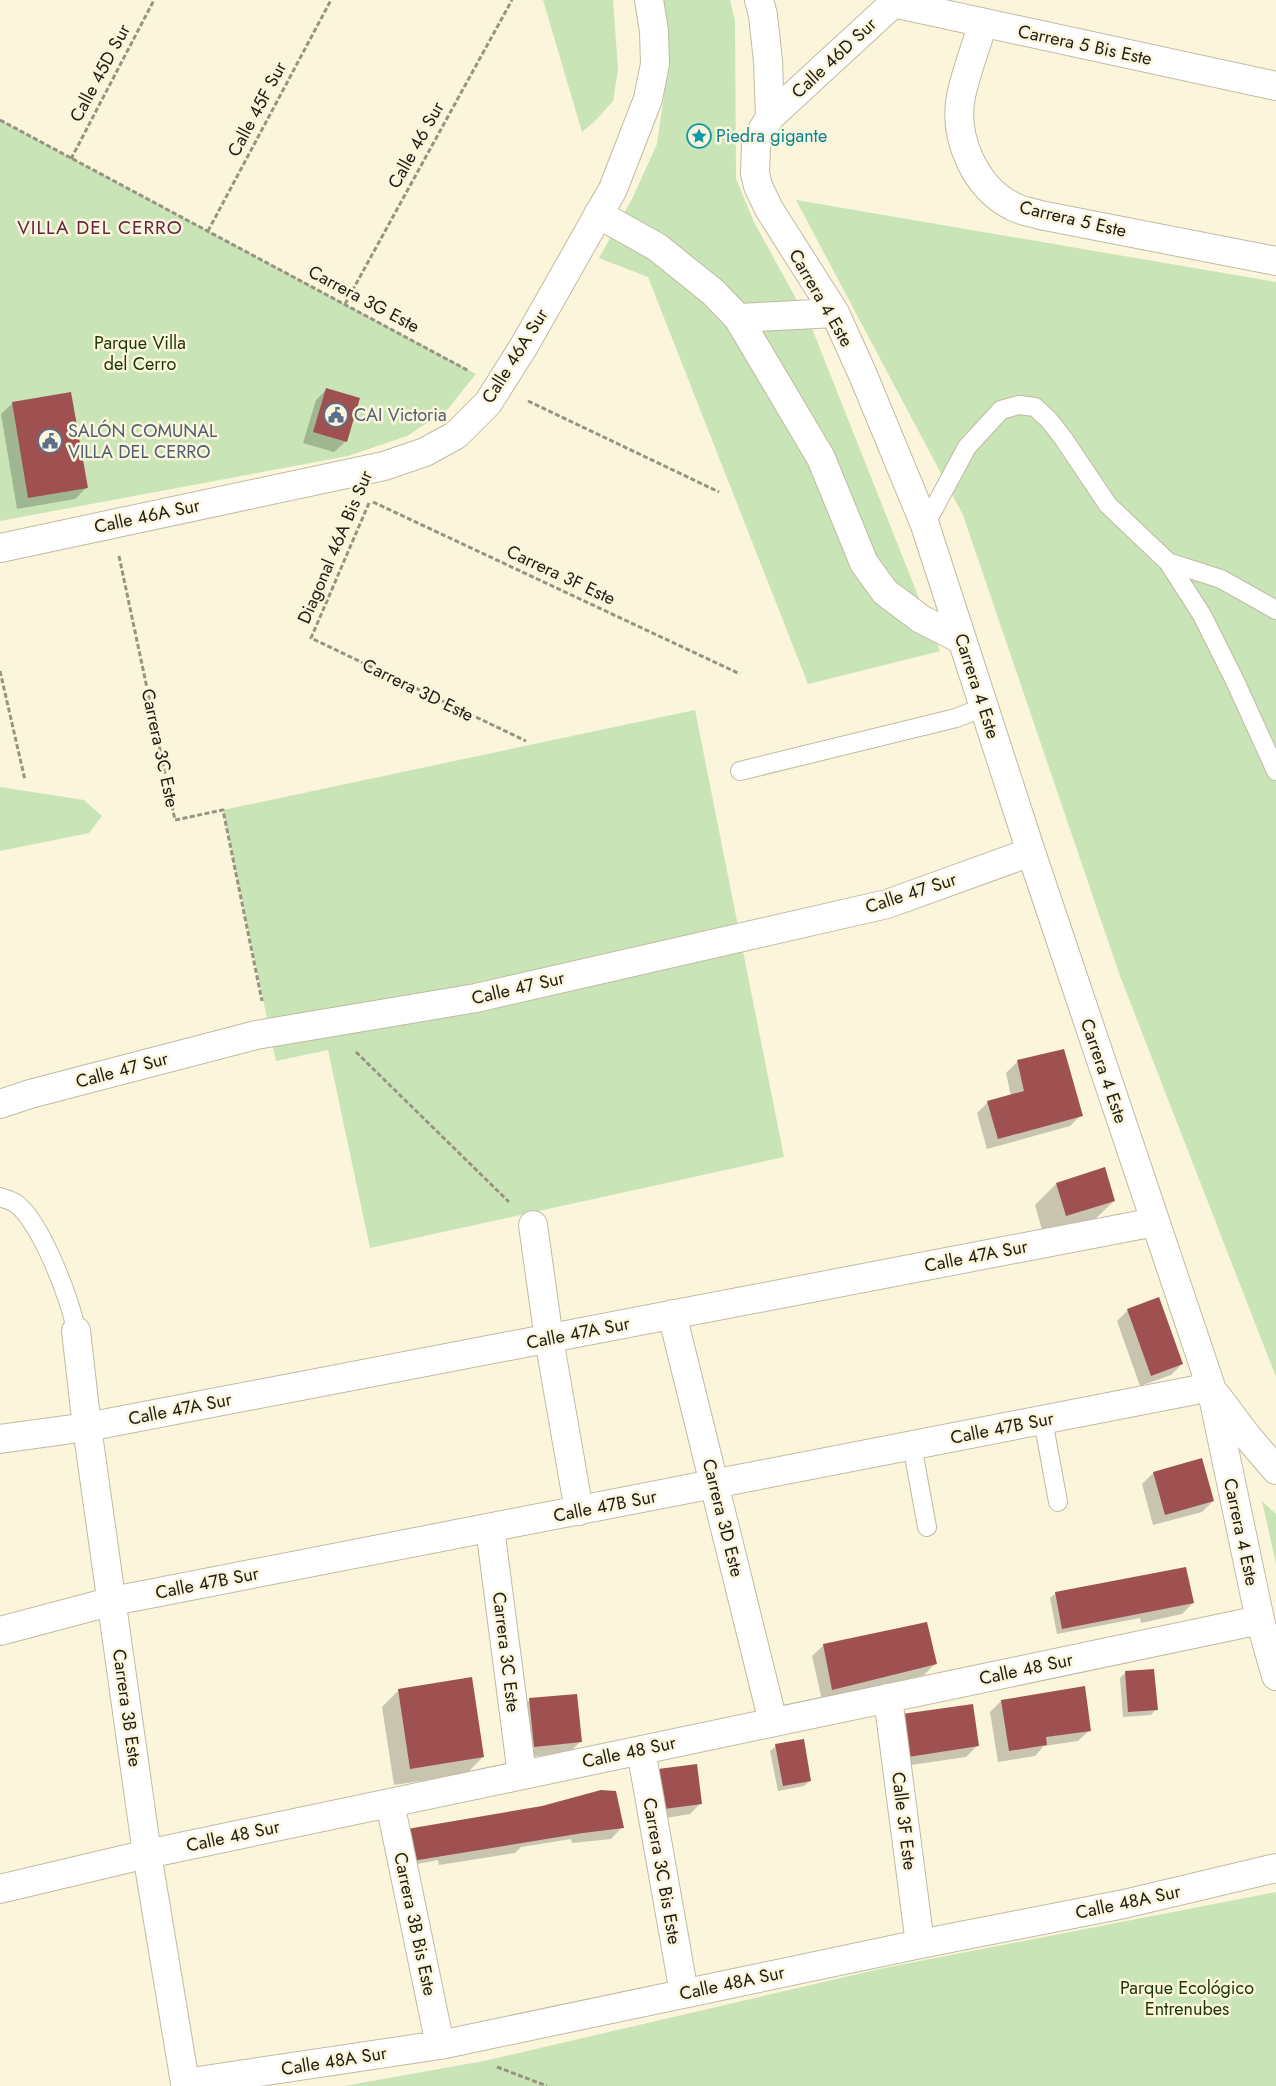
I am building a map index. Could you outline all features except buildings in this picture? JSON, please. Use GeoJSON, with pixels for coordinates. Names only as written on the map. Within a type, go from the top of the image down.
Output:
{"type":"FeatureCollection","features":[{"type":"Feature","properties":{"kind":"street","name":"Calle 46A Sur"},"geometry":{"type":"LineString","coordinates":[[0,548],[384,466],[425,452],[456,435],[488,403],[524,346],[613,189],[648,99],[655,64],[654,32],[649,0]]}},
{"type":"Feature","properties":{"kind":"street","name":"Carrera 4 Este"},"geometry":{"type":"LineString","coordinates":[[759,0],[763,15],[768,61],[770,117],[760,134],[756,146],[755,173],[758,186],[769,209],[835,313],[863,375],[925,525],[1030,852],[1211,1387],[1260,1620],[1276,1676]]}},
{"type":"Feature","properties":{"kind":"street","name":"Calle 46D Sur"},"geometry":{"type":"LineString","coordinates":[[770,117],[895,2]]}},
{"type":"Feature","properties":{"kind":"street","name":"Carrera 5 Bis Este"},"geometry":{"type":"LineString","coordinates":[[895,2],[983,23],[1276,86]]}},
{"type":"Feature","properties":{"kind":"street","name":"Carrera 5 Este"},"geometry":{"type":"LineString","coordinates":[[983,23],[961,97],[960,133],[972,167],[991,190],[1014,207],[1040,214],[1276,261]]}},
{"type":"Feature","properties":{"kind":"street"},"geometry":{"type":"LineString","coordinates":[[598,214],[656,247],[713,292],[738,318],[822,458],[864,563],[885,592],[921,619],[962,640]]}},
{"type":"Feature","properties":{"kind":"street"},"geometry":{"type":"LineString","coordinates":[[738,318],[835,313]]}},
{"type":"Feature","properties":{"kind":"street","name":"Calle 47 Sur"},"geometry":{"type":"LineString","coordinates":[[0,1104],[30,1094],[269,1033],[476,998],[887,904],[1030,852]]}},
{"type":"Feature","properties":{"kind":"street","name":"Calle 47A Sur"},"geometry":{"type":"LineString","coordinates":[[0,1438],[87,1426],[1155,1222]]}},
{"type":"Feature","properties":{"kind":"street"},"geometry":{"type":"LineString","coordinates":[[532,1225],[549,1339],[579,1511]]}},
{"type":"Feature","properties":{"kind":"street","name":"Carrera 3D Este"},"geometry":{"type":"LineString","coordinates":[[672,1314],[774,1722]]}},
{"type":"Feature","properties":{"kind":"street","name":"Carrera 3B Este"},"geometry":{"type":"LineString","coordinates":[[76,1331],[87,1426],[147,1854],[185,2083]]}},
{"type":"Feature","properties":{"kind":"street","name":"Carrera 4 Este"},"geometry":{"type":"LineString","coordinates":[[1211,1387],[1247,1436],[1276,1470]]}},
{"type":"Feature","properties":{"kind":"street","name":"Calle 47B Sur"},"geometry":{"type":"LineString","coordinates":[[0,1630],[113,1602],[1211,1387]]}},
{"type":"Feature","properties":{"kind":"street","name":"Carrera 3C Este"},"geometry":{"type":"LineString","coordinates":[[490,1528],[522,1775]]}},
{"type":"Feature","properties":{"kind":"street","name":"Calle 48 Sur"},"geometry":{"type":"LineString","coordinates":[[0,1889],[147,1854],[1260,1620]]}},
{"type":"Feature","properties":{"kind":"street","name":"Calle 3F Este"},"geometry":{"type":"LineString","coordinates":[[888,1698],[920,1944]]}},
{"type":"Feature","properties":{"kind":"street","name":"Carrera 3C Bis Este"},"geometry":{"type":"LineString","coordinates":[[641,1750],[684,1993]]}},
{"type":"Feature","properties":{"kind":"street","name":"Carrera 3B Bis Este"},"geometry":{"type":"LineString","coordinates":[[390,1803],[440,2045]]}},
{"type":"Feature","properties":{"kind":"street","name":"Calle 48A Sur"},"geometry":{"type":"LineString","coordinates":[[185,2083],[440,2045],[920,1944],[1124,1904],[1276,1868]]}},
{"type":"Feature","properties":{"kind":"lane"},"geometry":{"type":"LineString","coordinates":[[925,525],[967,446],[1001,410],[1019,405],[1034,407],[1050,420],[1108,505],[1168,562],[1210,632],[1235,681],[1276,771]]}},
{"type":"Feature","properties":{"kind":"lane"},"geometry":{"type":"LineString","coordinates":[[1168,562],[1221,579],[1276,610]]}},
{"type":"Feature","properties":{"kind":"lane"},"geometry":{"type":"LineString","coordinates":[[740,772],[956,718],[984,707]]}},
{"type":"Feature","properties":{"kind":"lane"},"geometry":{"type":"LineString","coordinates":[[0,1198],[15,1203],[31,1220],[64,1284],[76,1331]]}},
{"type":"Feature","properties":{"kind":"lane"},"geometry":{"type":"LineString","coordinates":[[1043,1420],[1058,1502]]}},
{"type":"Feature","properties":{"kind":"lane"},"geometry":{"type":"LineString","coordinates":[[912,1445],[927,1527]]}},
{"type":"Feature","properties":{"kind":"path","name":"Calle 45D Sur"},"geometry":{"type":"LineString","coordinates":[[71,159],[154,0]]}},
{"type":"Feature","properties":{"kind":"path","name":"Calle 45F Sur"},"geometry":{"type":"LineString","coordinates":[[208,231],[331,0]]}},
{"type":"Feature","properties":{"kind":"path","name":"Calle 46 Sur"},"geometry":{"type":"LineString","coordinates":[[345,304],[512,0]]}},
{"type":"Feature","properties":{"kind":"path","name":"Carrera 3G Este"},"geometry":{"type":"LineString","coordinates":[[0,120],[498,386],[719,492]]}},
{"type":"Feature","properties":{"kind":"path","name":"Diagonal 46A Bis Sur"},"geometry":{"type":"LineString","coordinates":[[311,638],[370,501]]}},
{"type":"Feature","properties":{"kind":"path","name":"Carrera 3F Este"},"geometry":{"type":"LineString","coordinates":[[370,501],[740,674]]}},
{"type":"Feature","properties":{"kind":"path","name":"Carrera 3C Este"},"geometry":{"type":"LineString","coordinates":[[112,524],[175,820],[223,810],[269,1033]]}},
{"type":"Feature","properties":{"kind":"path","name":"Carrera 3D Este"},"geometry":{"type":"LineString","coordinates":[[311,638],[526,741]]}},
{"type":"Feature","properties":{"kind":"path"},"geometry":{"type":"LineString","coordinates":[[0,671],[25,780]]}},
{"type":"Feature","properties":{"kind":"path"},"geometry":{"type":"LineString","coordinates":[[327,1023],[532,1225]]}},
{"type":"Feature","properties":{"kind":"green space"},"geometry":{"type":"Polygon","coordinates":[[[543,0],[613,0],[618,69],[613,101],[582,132],[543,0]]]}},
{"type":"Feature","properties":{"kind":"green space"},"geometry":{"type":"Polygon","coordinates":[[[660,0],[730,0],[735,21],[736,179],[754,222],[811,326],[940,651],[808,684],[648,277],[599,258],[632,199],[657,144],[669,61],[660,0]]]}},
{"type":"Feature","properties":{"kind":"green space","name":"Parque Villa del Cerro"},"geometry":{"type":"Polygon","coordinates":[[[0,120],[476,374],[447,410],[407,436],[348,456],[0,521],[0,120]]]}},
{"type":"Feature","properties":{"kind":"green space"},"geometry":{"type":"Polygon","coordinates":[[[796,200],[1276,282],[1276,1377],[1120,976],[963,515],[796,200]]]}},
{"type":"Feature","properties":{"kind":"green space"},"geometry":{"type":"Polygon","coordinates":[[[695,710],[784,1157],[370,1248],[328,1050],[276,1061],[223,810],[695,710]]]}},
{"type":"Feature","properties":{"kind":"green space"},"geometry":{"type":"Polygon","coordinates":[[[0,787],[84,800],[102,816],[89,833],[0,851],[0,787]]]}},
{"type":"Feature","properties":{"kind":"green space"},"geometry":{"type":"Polygon","coordinates":[[[1262,1501],[1276,1514],[1276,1564],[1262,1501]]]}},
{"type":"Feature","properties":{"kind":"green space","name":"Parque Ecológico Entrenubes"},"geometry":{"type":"Polygon","coordinates":[[[1276,1892],[1276,2086],[344,2086],[484,2061],[884,1968],[1276,1892]]]}},
{"type":"Feature","properties":{"kind":"place","name":"Piedra gigante"},"geometry":{"type":"Point","coordinates":[699,136]}},
{"type":"Feature","properties":{"kind":"place","name":"CAI Victoria"},"geometry":{"type":"Point","coordinates":[336,415]}},
{"type":"Feature","properties":{"kind":"place","name":"SALÓN COMUNAL VILLA DEL CERRO"},"geometry":{"type":"Point","coordinates":[50,441]}},
{"type":"Feature","properties":{"kind":"district","name":"VILLA DEL CERRO"},"geometry":{"type":"Point","coordinates":[100,227]}}]}
